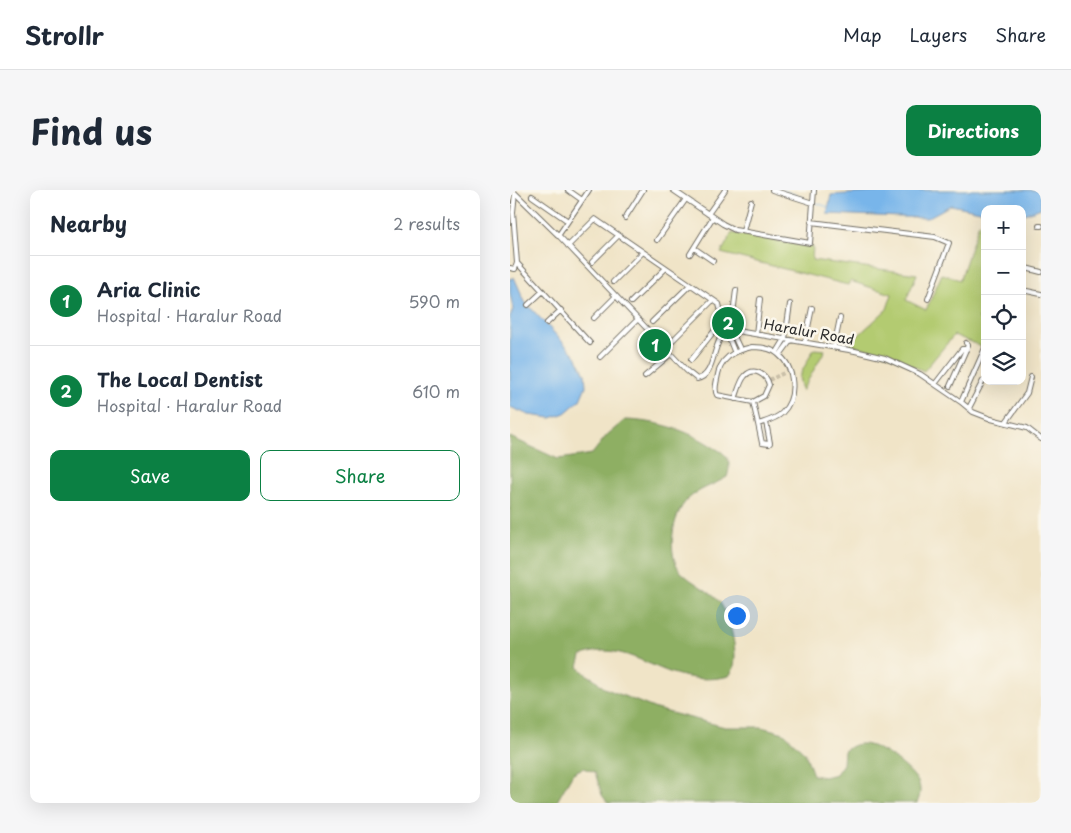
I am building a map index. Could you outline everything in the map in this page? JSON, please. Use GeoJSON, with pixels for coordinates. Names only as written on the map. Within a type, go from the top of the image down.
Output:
{"type":"FeatureCollection","features":[{"type":"Feature","properties":{"kind":"street"},"geometry":{"type":"LineString","coordinates":[[568,190],[582,200]]}},
{"type":"Feature","properties":{"kind":"street"},"geometry":{"type":"LineString","coordinates":[[558,236],[589,190]]}},
{"type":"Feature","properties":{"kind":"street"},"geometry":{"type":"LineString","coordinates":[[625,218],[643,190]]}},
{"type":"Feature","properties":{"kind":"street"},"geometry":{"type":"LineString","coordinates":[[673,190],[729,228],[810,243],[814,190]]}},
{"type":"Feature","properties":{"kind":"street"},"geometry":{"type":"LineString","coordinates":[[708,214],[725,190]]}},
{"type":"Feature","properties":{"kind":"street"},"geometry":{"type":"LineString","coordinates":[[772,190],[813,202]]}},
{"type":"Feature","properties":{"kind":"street"},"geometry":{"type":"LineString","coordinates":[[510,268],[515,269],[517,263],[512,225],[512,192]]}},
{"type":"Feature","properties":{"kind":"street"},"geometry":{"type":"LineString","coordinates":[[512,192],[568,246],[697,379],[703,378],[709,372],[718,339],[724,332],[728,331]]}},
{"type":"Feature","properties":{"kind":"street"},"geometry":{"type":"LineString","coordinates":[[532,196],[568,221]]}},
{"type":"Feature","properties":{"kind":"street"},"geometry":{"type":"LineString","coordinates":[[657,240],[686,199]]}},
{"type":"Feature","properties":{"kind":"street"},"geometry":{"type":"LineString","coordinates":[[743,231],[751,200]]}},
{"type":"Feature","properties":{"kind":"street"},"geometry":{"type":"LineString","coordinates":[[690,254],[713,217]]}},
{"type":"Feature","properties":{"kind":"street"},"geometry":{"type":"LineString","coordinates":[[568,246],[595,219],[718,304],[721,312],[719,325],[690,360]]}},
{"type":"Feature","properties":{"kind":"street"},"geometry":{"type":"LineString","coordinates":[[811,222],[935,237],[950,243],[928,299]]}},
{"type":"Feature","properties":{"kind":"street"},"geometry":{"type":"LineString","coordinates":[[592,262],[618,236]]}},
{"type":"Feature","properties":{"kind":"street"},"geometry":{"type":"LineString","coordinates":[[694,248],[714,261]]}},
{"type":"Feature","properties":{"kind":"street"},"geometry":{"type":"LineString","coordinates":[[613,282],[642,253]]}},
{"type":"Feature","properties":{"kind":"street"},"geometry":{"type":"LineString","coordinates":[[517,263],[590,343]]}},
{"type":"Feature","properties":{"kind":"street"},"geometry":{"type":"LineString","coordinates":[[631,302],[666,268]]}},
{"type":"Feature","properties":{"kind":"street"},"geometry":{"type":"LineString","coordinates":[[1026,268],[1041,272]]}},
{"type":"Feature","properties":{"kind":"street"},"geometry":{"type":"LineString","coordinates":[[652,322],[690,285]]}},
{"type":"Feature","properties":{"kind":"street"},"geometry":{"type":"LineString","coordinates":[[734,351],[728,331],[736,290]]}},
{"type":"Feature","properties":{"kind":"street"},"geometry":{"type":"LineString","coordinates":[[528,305],[543,291]]}},
{"type":"Feature","properties":{"kind":"street"},"geometry":{"type":"LineString","coordinates":[[1026,291],[1041,294]]}},
{"type":"Feature","properties":{"kind":"street"},"geometry":{"type":"LineString","coordinates":[[594,318],[616,296]]}},
{"type":"Feature","properties":{"kind":"street"},"geometry":{"type":"LineString","coordinates":[[756,334],[760,299]]}},
{"type":"Feature","properties":{"kind":"street"},"geometry":{"type":"LineString","coordinates":[[672,341],[713,300]]}},
{"type":"Feature","properties":{"kind":"street"},"geometry":{"type":"LineString","coordinates":[[778,354],[788,340],[790,304]]}},
{"type":"Feature","properties":{"kind":"street"},"geometry":{"type":"LineString","coordinates":[[805,342],[812,308]]}},
{"type":"Feature","properties":{"kind":"street"},"geometry":{"type":"LineString","coordinates":[[548,323],[561,310]]}},
{"type":"Feature","properties":{"kind":"street"},"geometry":{"type":"LineString","coordinates":[[834,347],[840,318]]}},
{"type":"Feature","properties":{"kind":"street"},"geometry":{"type":"LineString","coordinates":[[600,358],[638,319]]}},
{"type":"Feature","properties":{"kind":"street"},"geometry":{"type":"LineString","coordinates":[[728,331],[740,349]]}},
{"type":"Feature","properties":{"kind":"street","name":"Haralur Road"},"geometry":{"type":"LineString","coordinates":[[728,331],[805,342],[885,358],[920,374],[982,416],[1026,428],[1041,439]]}},
{"type":"Feature","properties":{"kind":"street"},"geometry":{"type":"LineString","coordinates":[[950,386],[969,344],[966,343]]}},
{"type":"Feature","properties":{"kind":"street"},"geometry":{"type":"LineString","coordinates":[[736,399],[744,377],[747,374],[758,372],[763,374],[768,380],[768,390],[761,399],[753,402],[736,399],[717,395],[715,390],[720,367],[726,357],[734,351],[752,347],[762,347],[778,354],[790,370],[792,393],[789,403],[783,412],[777,417],[758,424]]}},
{"type":"Feature","properties":{"kind":"street"},"geometry":{"type":"LineString","coordinates":[[935,384],[962,348],[967,349]]}},
{"type":"Feature","properties":{"kind":"street"},"geometry":{"type":"LineString","coordinates":[[645,376],[671,354]]}},
{"type":"Feature","properties":{"kind":"street"},"geometry":{"type":"LineString","coordinates":[[961,402],[981,357]]}},
{"type":"Feature","properties":{"kind":"street"},"geometry":{"type":"LineString","coordinates":[[784,373],[790,370]]}},
{"type":"Feature","properties":{"kind":"street"},"geometry":{"type":"LineString","coordinates":[[1006,422],[1027,393],[1032,377]]}},
{"type":"Feature","properties":{"kind":"street"},"geometry":{"type":"LineString","coordinates":[[969,408],[981,385]]}},
{"type":"Feature","properties":{"kind":"street"},"geometry":{"type":"LineString","coordinates":[[753,402],[762,443],[769,444],[766,422]]}},
{"type":"Feature","properties":{"kind":"green space"},"geometry":{"type":"Polygon","coordinates":[[[979,223],[981,224],[981,316],[978,318],[981,320],[981,346],[954,335],[924,371],[889,355],[849,344],[887,309],[892,294],[850,281],[848,285],[721,253],[732,233],[813,247],[812,260],[917,274],[906,300],[926,310],[942,274],[960,280],[979,223]]]}},
{"type":"Feature","properties":{"kind":"green space"},"geometry":{"type":"Polygon","coordinates":[[[814,349],[825,350],[802,391],[799,377],[814,349]]]}},
{"type":"Feature","properties":{"kind":"green space"},"geometry":{"type":"Polygon","coordinates":[[[625,420],[660,424],[682,431],[721,452],[728,460],[729,469],[727,477],[696,493],[682,507],[675,525],[672,546],[676,565],[681,572],[714,596],[726,613],[734,641],[734,667],[729,676],[708,679],[693,678],[672,673],[628,655],[605,651],[581,656],[578,667],[604,688],[656,709],[725,727],[761,727],[784,733],[805,753],[813,775],[824,777],[836,774],[843,764],[844,751],[852,746],[862,744],[877,748],[894,758],[910,771],[919,784],[920,789],[917,803],[608,803],[602,795],[595,772],[583,768],[573,773],[556,803],[510,803],[510,437],[558,459],[580,456],[592,454],[607,435],[625,420]]]}},
{"type":"Feature","properties":{"kind":"water"},"geometry":{"type":"Polygon","coordinates":[[[906,190],[1041,190],[1041,208],[1026,214],[1026,205],[981,205],[981,211],[951,205],[927,218],[827,214],[831,195],[906,190]]]}},
{"type":"Feature","properties":{"kind":"water"},"geometry":{"type":"Polygon","coordinates":[[[514,277],[525,302],[576,356],[585,374],[586,386],[580,400],[565,413],[551,418],[529,415],[510,407],[510,317],[513,309],[510,279],[514,277]]]}},
{"type":"Feature","properties":{"kind":"waterway"},"geometry":{"type":"LineString","coordinates":[[783,190],[804,198]]}},
{"type":"Feature","properties":{"kind":"waterway"},"geometry":{"type":"LineString","coordinates":[[814,202],[828,207]]}},
{"type":"Feature","properties":{"kind":"tunnel"},"geometry":{"type":"LineString","coordinates":[[769,380],[784,373]]}},
{"type":"Feature","properties":{"kind":"place","name":"The Local Dentist"},"geometry":{"type":"Point","coordinates":[728,323]}},
{"type":"Feature","properties":{"kind":"place","name":"Aria Clinic"},"geometry":{"type":"Point","coordinates":[655,345]}}]}
